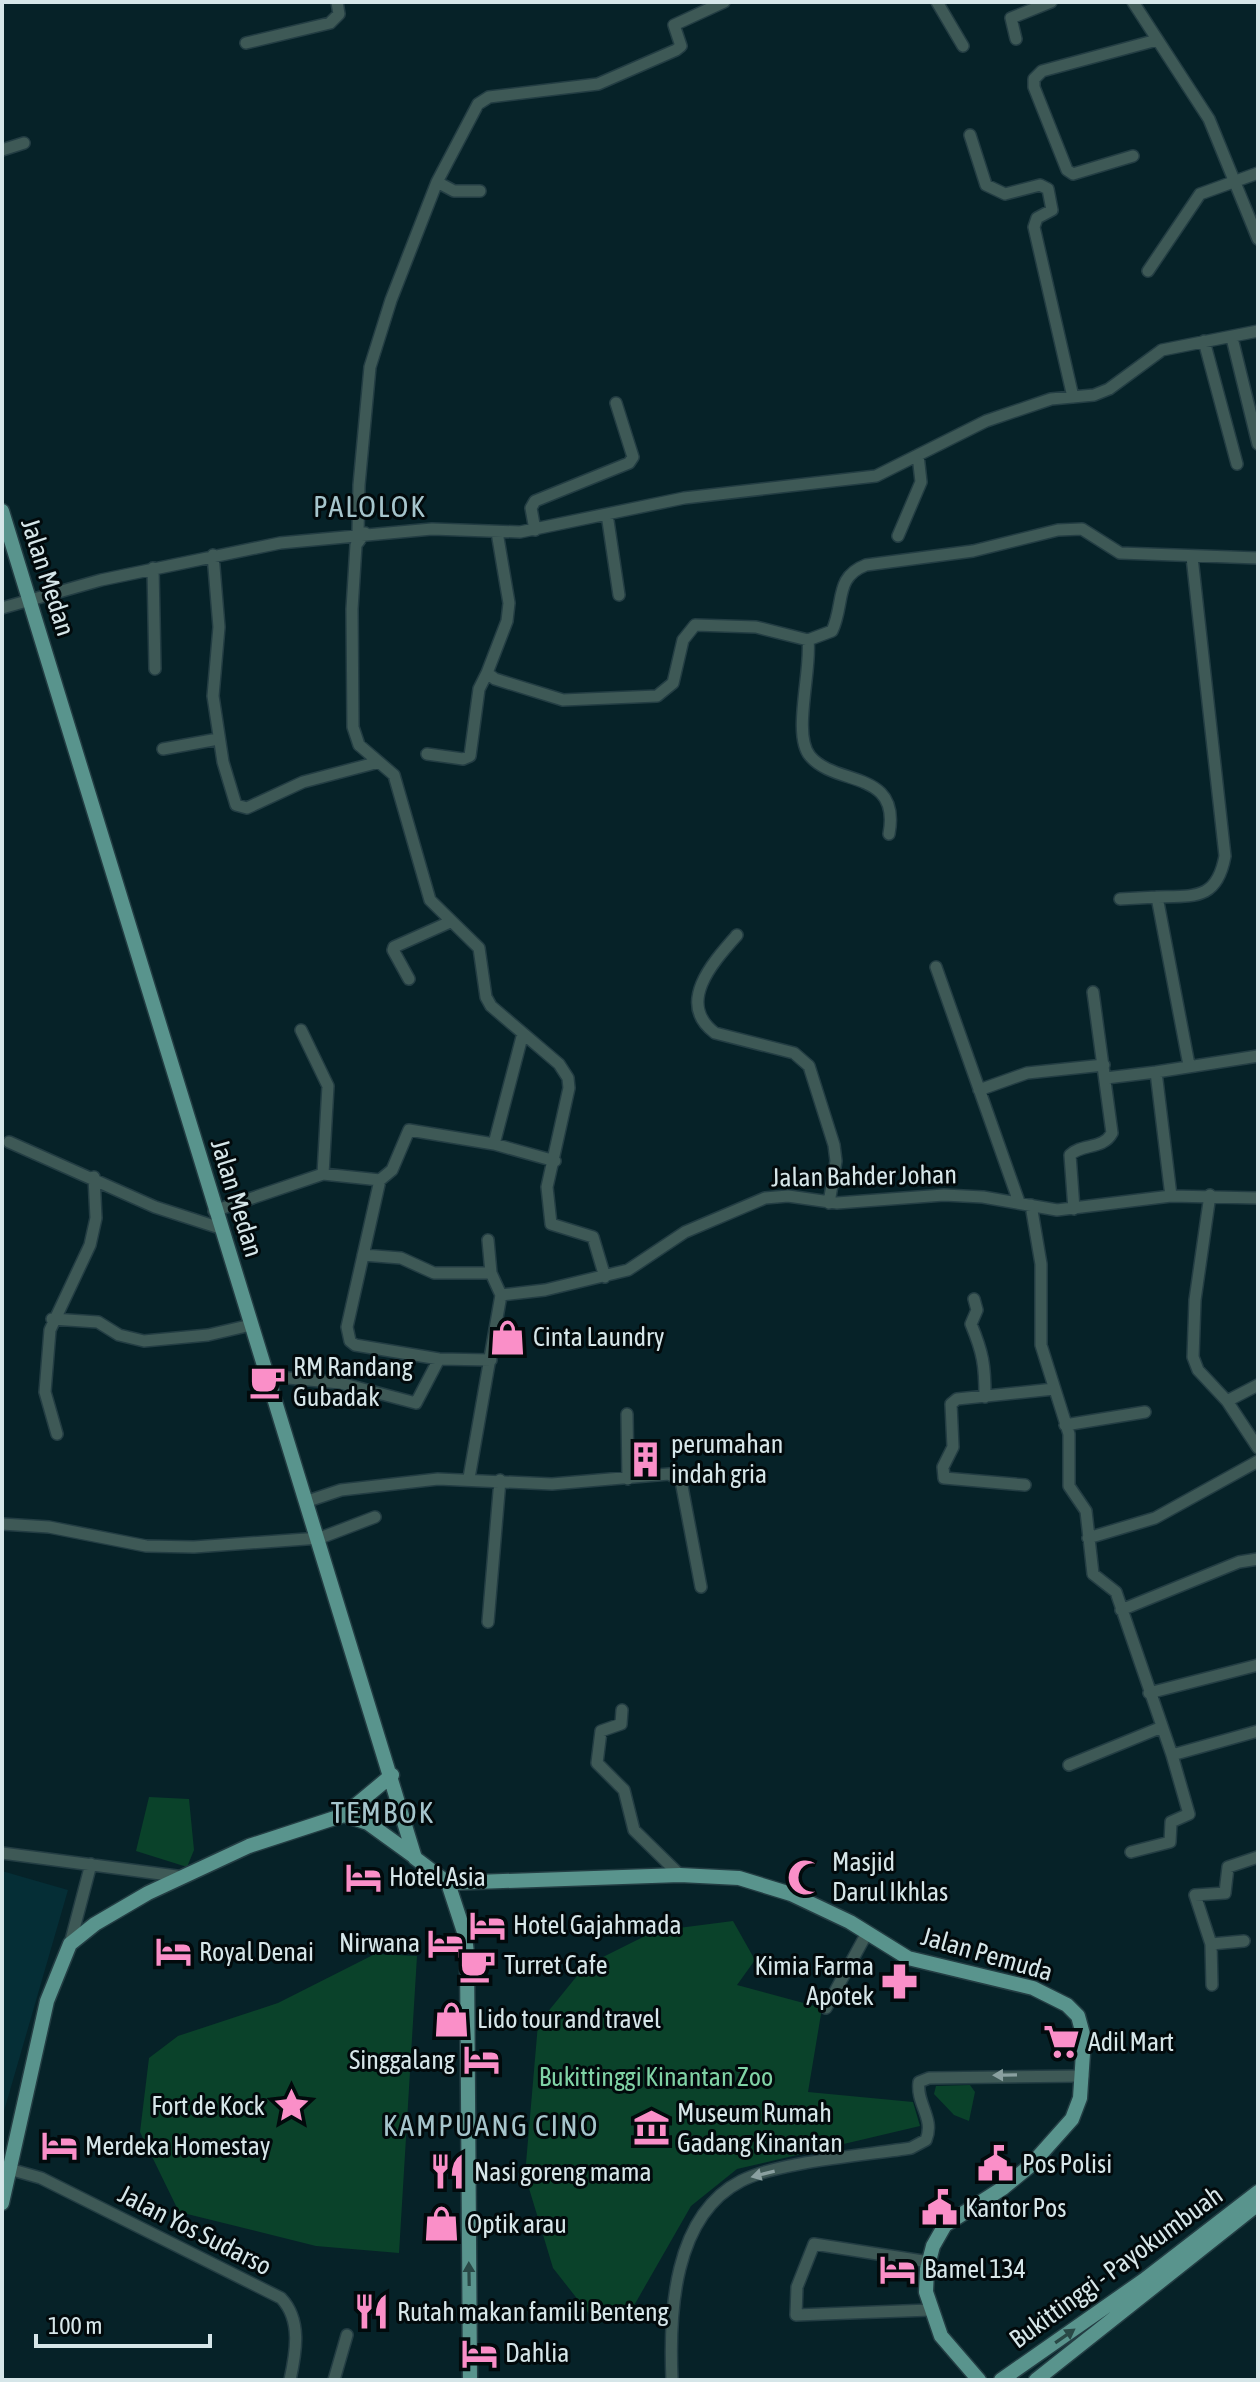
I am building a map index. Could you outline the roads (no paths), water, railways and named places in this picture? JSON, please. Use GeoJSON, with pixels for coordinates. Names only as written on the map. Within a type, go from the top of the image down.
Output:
{"type":"FeatureCollection","features":[{"type":"Feature","properties":{"kind":"main road","name":"Jalan Medan"},"geometry":{"type":"LineString","coordinates":[[2,511],[159,1018],[214,1211],[320,1538],[415,1858]]}},
{"type":"Feature","properties":{"kind":"main road"},"geometry":{"type":"LineString","coordinates":[[2,2203],[47,2001],[70,1944],[118,1909],[249,1846],[344,1815],[392,1775]]}},
{"type":"Feature","properties":{"kind":"main road"},"geometry":{"type":"LineString","coordinates":[[344,1815],[368,1823],[448,1883],[465,1935],[470,2380]]}},
{"type":"Feature","properties":{"kind":"main road","name":"Jalan Pemuda"},"geometry":{"type":"LineString","coordinates":[[448,1883],[680,1875],[739,1878],[774,1888],[867,1933],[908,1958],[1033,1988],[1067,2005],[1078,2016],[1084,2038],[1080,2098],[1072,2119],[1031,2165],[1003,2188],[945,2225],[929,2262],[926,2292],[930,2310],[953,2354],[979,2380]]}},
{"type":"Feature","properties":{"kind":"main road","name":"Bukittinggi - Payokumbuah"},"geometry":{"type":"LineString","coordinates":[[1001,2380],[1144,2280],[1258,2192]]}},
{"type":"Feature","properties":{"kind":"main road"},"geometry":{"type":"LineString","coordinates":[[1036,2380],[1258,2204]]}},
{"type":"Feature","properties":{"kind":"street"},"geometry":{"type":"LineString","coordinates":[[246,43],[330,23],[339,14],[337,2]]}},
{"type":"Feature","properties":{"kind":"street"},"geometry":{"type":"LineString","coordinates":[[605,1277],[593,1237],[551,1224],[547,1187],[555,1161],[568,1078],[559,1064],[491,1006],[486,997],[479,948],[450,922],[425,891],[394,775],[359,745],[353,727],[352,609],[356,545],[361,533],[368,378],[391,300],[437,182],[460,136],[484,100],[598,84],[676,50],[680,42],[674,30],[678,22],[724,2]]}},
{"type":"Feature","properties":{"kind":"street"},"geometry":{"type":"LineString","coordinates":[[937,2],[963,46]]}},
{"type":"Feature","properties":{"kind":"street"},"geometry":{"type":"LineString","coordinates":[[1016,39],[1011,18],[1051,2]]}},
{"type":"Feature","properties":{"kind":"street"},"geometry":{"type":"LineString","coordinates":[[1133,2],[1209,119],[1237,180],[1258,239]]}},
{"type":"Feature","properties":{"kind":"street"},"geometry":{"type":"LineString","coordinates":[[1133,156],[1073,174],[1067,170],[1034,87],[1034,79],[1042,71],[1157,40]]}},
{"type":"Feature","properties":{"kind":"street"},"geometry":{"type":"LineString","coordinates":[[970,135],[986,185],[1005,194],[1040,185],[1048,189],[1052,210],[1037,218],[1034,227],[1073,397]]}},
{"type":"Feature","properties":{"kind":"street"},"geometry":{"type":"LineString","coordinates":[[2,150],[24,143]]}},
{"type":"Feature","properties":{"kind":"street"},"geometry":{"type":"LineString","coordinates":[[1148,271],[1200,194],[1258,173]]}},
{"type":"Feature","properties":{"kind":"street"},"geometry":{"type":"LineString","coordinates":[[437,182],[454,191],[480,191]]}},
{"type":"Feature","properties":{"kind":"street"},"geometry":{"type":"LineString","coordinates":[[2,608],[213,555],[361,533],[432,529],[535,530],[684,498],[876,476],[986,421],[1051,399],[1109,389],[1162,350],[1258,331]]}},
{"type":"Feature","properties":{"kind":"street"},"geometry":{"type":"LineString","coordinates":[[1232,338],[1258,444]]}},
{"type":"Feature","properties":{"kind":"street"},"geometry":{"type":"LineString","coordinates":[[1204,341],[1237,464]]}},
{"type":"Feature","properties":{"kind":"street"},"geometry":{"type":"LineString","coordinates":[[535,530],[531,508],[535,501],[629,463],[633,457],[616,403]]}},
{"type":"Feature","properties":{"kind":"street"},"geometry":{"type":"LineString","coordinates":[[898,536],[921,482],[918,455]]}},
{"type":"Feature","properties":{"kind":"street"},"geometry":{"type":"LineString","coordinates":[[607,514],[619,595]]}},
{"type":"Feature","properties":{"kind":"street"},"geometry":{"type":"LineString","coordinates":[[487,673],[495,679],[563,700],[657,696],[673,683],[683,640],[695,625],[756,627],[808,640],[832,631],[840,614],[844,582],[850,571],[866,565],[973,551],[1058,530],[1082,529],[1120,553],[1258,558]]}},
{"type":"Feature","properties":{"kind":"street"},"geometry":{"type":"LineString","coordinates":[[427,754],[463,759],[470,756],[479,689],[507,621],[509,603],[497,532]]}},
{"type":"Feature","properties":{"kind":"street"},"geometry":{"type":"LineString","coordinates":[[213,555],[219,627],[213,696],[218,739],[236,805],[241,809],[303,782],[379,762]]}},
{"type":"Feature","properties":{"kind":"street"},"geometry":{"type":"LineString","coordinates":[[1120,899],[1189,896],[1210,889],[1217,883],[1225,856],[1192,557]]}},
{"type":"Feature","properties":{"kind":"street"},"geometry":{"type":"LineString","coordinates":[[153,568],[155,669]]}},
{"type":"Feature","properties":{"kind":"street"},"geometry":{"type":"LineString","coordinates":[[808,640],[810,655],[803,732],[806,752],[820,764],[868,783],[880,794],[889,809],[889,834]]}},
{"type":"Feature","properties":{"kind":"street"},"geometry":{"type":"LineString","coordinates":[[163,749],[218,739]]}},
{"type":"Feature","properties":{"kind":"street"},"geometry":{"type":"LineString","coordinates":[[1157,897],[1189,1065]]}},
{"type":"Feature","properties":{"kind":"street"},"geometry":{"type":"LineString","coordinates":[[409,979],[394,947],[450,922]]}},
{"type":"Feature","properties":{"kind":"street"},"geometry":{"type":"LineString","coordinates":[[737,935],[700,982],[700,1014],[705,1025],[715,1033],[794,1053],[809,1066],[834,1145],[836,1161],[829,1203]]}},
{"type":"Feature","properties":{"kind":"street"},"geometry":{"type":"LineString","coordinates":[[936,967],[1019,1202]]}},
{"type":"Feature","properties":{"kind":"street"},"geometry":{"type":"LineString","coordinates":[[1074,1209],[1070,1155],[1075,1150],[1103,1143],[1112,1133],[1093,992]]}},
{"type":"Feature","properties":{"kind":"street"},"geometry":{"type":"LineString","coordinates":[[301,1030],[328,1086],[323,1174]]}},
{"type":"Feature","properties":{"kind":"street"},"geometry":{"type":"LineString","coordinates":[[494,1144],[523,1033]]}},
{"type":"Feature","properties":{"kind":"street"},"geometry":{"type":"LineString","coordinates":[[1106,1078],[1258,1056]]}},
{"type":"Feature","properties":{"kind":"street"},"geometry":{"type":"LineString","coordinates":[[979,1090],[1027,1073],[1104,1065]]}},
{"type":"Feature","properties":{"kind":"street"},"geometry":{"type":"LineString","coordinates":[[1156,1072],[1171,1196]]}},
{"type":"Feature","properties":{"kind":"street"},"geometry":{"type":"LineString","coordinates":[[491,1360],[439,1359],[355,1345],[350,1341],[347,1327],[380,1180],[392,1170],[409,1130],[494,1144],[555,1161]]}},
{"type":"Feature","properties":{"kind":"street"},"geometry":{"type":"LineString","coordinates":[[9,1142],[94,1177],[155,1207],[220,1228]]}},
{"type":"Feature","properties":{"kind":"street"},"geometry":{"type":"LineString","coordinates":[[214,1211],[323,1174],[380,1180]]}},
{"type":"Feature","properties":{"kind":"street"},"geometry":{"type":"LineString","coordinates":[[57,1434],[45,1392],[52,1319],[90,1245],[96,1218],[94,1177]]}},
{"type":"Feature","properties":{"kind":"street","name":"Jalan Bahder Johan"},"geometry":{"type":"LineString","coordinates":[[501,1295],[545,1290],[628,1270],[685,1232],[765,1198],[788,1196],[829,1203],[944,1195],[1074,1209],[1171,1196],[1258,1198]]}},
{"type":"Feature","properties":{"kind":"street"},"geometry":{"type":"LineString","coordinates":[[1210,1195],[1195,1300],[1193,1357],[1198,1370],[1227,1401],[1258,1448]]}},
{"type":"Feature","properties":{"kind":"street"},"geometry":{"type":"LineString","coordinates":[[1031,1205],[1041,1264],[1041,1345],[1049,1390],[1069,1434],[1069,1486],[1072,1496],[1084,1505],[1093,1574],[1116,1592],[1189,1814],[1171,1822],[1170,1842],[1131,1852]]}},
{"type":"Feature","properties":{"kind":"street"},"geometry":{"type":"LineString","coordinates":[[469,1478],[501,1295],[491,1273],[488,1240]]}},
{"type":"Feature","properties":{"kind":"street"},"geometry":{"type":"LineString","coordinates":[[363,1255],[401,1258],[434,1273],[491,1273]]}},
{"type":"Feature","properties":{"kind":"street"},"geometry":{"type":"LineString","coordinates":[[974,1299],[977,1310],[971,1324],[981,1341],[985,1362],[985,1397]]}},
{"type":"Feature","properties":{"kind":"street"},"geometry":{"type":"LineString","coordinates":[[52,1319],[98,1322],[119,1335],[144,1341],[208,1335],[251,1325]]}},
{"type":"Feature","properties":{"kind":"street"},"geometry":{"type":"LineString","coordinates":[[268,1376],[340,1383],[416,1403],[439,1359]]}},
{"type":"Feature","properties":{"kind":"street"},"geometry":{"type":"LineString","coordinates":[[1227,1401],[1258,1385]]}},
{"type":"Feature","properties":{"kind":"street"},"geometry":{"type":"LineString","coordinates":[[1025,1485],[944,1478],[943,1467],[953,1447],[951,1404],[957,1399],[1049,1390]]}},
{"type":"Feature","properties":{"kind":"street"},"geometry":{"type":"LineString","coordinates":[[1065,1425],[1145,1412]]}},
{"type":"Feature","properties":{"kind":"street"},"geometry":{"type":"LineString","coordinates":[[627,1414],[628,1479]]}},
{"type":"Feature","properties":{"kind":"street"},"geometry":{"type":"LineString","coordinates":[[1088,1538],[1155,1518],[1258,1461]]}},
{"type":"Feature","properties":{"kind":"street"},"geometry":{"type":"LineString","coordinates":[[308,1501],[367,1486],[469,1478],[552,1484],[669,1474],[681,1481],[701,1587]]}},
{"type":"Feature","properties":{"kind":"street"},"geometry":{"type":"LineString","coordinates":[[488,1622],[500,1480]]}},
{"type":"Feature","properties":{"kind":"street"},"geometry":{"type":"LineString","coordinates":[[2,1524],[49,1527],[164,1548],[320,1538],[375,1517]]}},
{"type":"Feature","properties":{"kind":"street"},"geometry":{"type":"LineString","coordinates":[[1121,1610],[1239,1562],[1258,1559]]}},
{"type":"Feature","properties":{"kind":"street"},"geometry":{"type":"LineString","coordinates":[[1149,1693],[1258,1665]]}},
{"type":"Feature","properties":{"kind":"street"},"geometry":{"type":"LineString","coordinates":[[622,1710],[621,1724],[601,1731],[597,1763],[624,1790],[634,1830],[680,1875]]}},
{"type":"Feature","properties":{"kind":"street"},"geometry":{"type":"LineString","coordinates":[[1069,1765],[1162,1727]]}},
{"type":"Feature","properties":{"kind":"street"},"geometry":{"type":"LineString","coordinates":[[1172,1755],[1258,1731]]}},
{"type":"Feature","properties":{"kind":"street"},"geometry":{"type":"LineString","coordinates":[[2,1853],[185,1877]]}},
{"type":"Feature","properties":{"kind":"street"},"geometry":{"type":"LineString","coordinates":[[1212,1985],[1211,1944],[1195,1895],[1225,1893],[1228,1867],[1258,1857]]}},
{"type":"Feature","properties":{"kind":"street"},"geometry":{"type":"LineString","coordinates":[[70,1944],[91,1864]]}},
{"type":"Feature","properties":{"kind":"street"},"geometry":{"type":"LineString","coordinates":[[826,2008],[867,1933]]}},
{"type":"Feature","properties":{"kind":"street"},"geometry":{"type":"LineString","coordinates":[[1211,1944],[1244,1941]]}},
{"type":"Feature","properties":{"kind":"street"},"geometry":{"type":"LineString","coordinates":[[672,2380],[673,2322],[685,2249],[710,2205],[724,2191],[761,2173],[911,2148],[926,2140],[929,2119],[918,2093],[919,2082],[929,2078],[1083,2076]]}},
{"type":"Feature","properties":{"kind":"street","name":"Jalan Yos Sudarso"},"geometry":{"type":"LineString","coordinates":[[9,2169],[41,2178],[281,2298],[292,2309],[295,2336],[290,2380]]}},
{"type":"Feature","properties":{"kind":"street"},"geometry":{"type":"LineString","coordinates":[[929,2262],[814,2244],[797,2287],[796,2315],[930,2310]]}},
{"type":"Feature","properties":{"kind":"street"},"geometry":{"type":"LineString","coordinates":[[334,2380],[347,2335]]}},
{"type":"Feature","properties":{"kind":"place","name":"Cinta Laundry"},"geometry":{"type":"Point","coordinates":[507,1337]}},
{"type":"Feature","properties":{"kind":"place","name":"RM Randang Gubadak"},"geometry":{"type":"Point","coordinates":[267,1382]}},
{"type":"Feature","properties":{"kind":"place","name":"perumahan indah gria"},"geometry":{"type":"Point","coordinates":[645,1459]}},
{"type":"Feature","properties":{"kind":"place","name":"Hotel Asia"},"geometry":{"type":"Point","coordinates":[363,1877]}},
{"type":"Feature","properties":{"kind":"place","name":"Masjid Darul Ikhlas"},"geometry":{"type":"Point","coordinates":[806,1877]}},
{"type":"Feature","properties":{"kind":"place","name":"Hotel Gajahmada"},"geometry":{"type":"Point","coordinates":[487,1925]}},
{"type":"Feature","properties":{"kind":"place","name":"Nirwana"},"geometry":{"type":"Point","coordinates":[446,1943]}},
{"type":"Feature","properties":{"kind":"place","name":"Royal Denai"},"geometry":{"type":"Point","coordinates":[173,1952]}},
{"type":"Feature","properties":{"kind":"place","name":"Turret Cafe"},"geometry":{"type":"Point","coordinates":[478,1965]}},
{"type":"Feature","properties":{"kind":"place","name":"Kimia Farma Apotek"},"geometry":{"type":"Point","coordinates":[900,1981]}},
{"type":"Feature","properties":{"kind":"place","name":"Lido tour and travel"},"geometry":{"type":"Point","coordinates":[451,2019]}},
{"type":"Feature","properties":{"kind":"place","name":"Adil Mart"},"geometry":{"type":"Point","coordinates":[1062,2042]}},
{"type":"Feature","properties":{"kind":"place","name":"Singgalang"},"geometry":{"type":"Point","coordinates":[481,2060]}},
{"type":"Feature","properties":{"kind":"place","name":"Fort de Kock"},"geometry":{"type":"Point","coordinates":[291,2106]}},
{"type":"Feature","properties":{"kind":"place","name":"Museum Rumah Gadang Kinantan"},"geometry":{"type":"Point","coordinates":[651,2128]}},
{"type":"Feature","properties":{"kind":"place","name":"Merdeka Homestay"},"geometry":{"type":"Point","coordinates":[59,2146]}},
{"type":"Feature","properties":{"kind":"place","name":"Pos Polisi"},"geometry":{"type":"Point","coordinates":[996,2164]}},
{"type":"Feature","properties":{"kind":"place","name":"Nasi goreng mama"},"geometry":{"type":"Point","coordinates":[448,2172]}},
{"type":"Feature","properties":{"kind":"place","name":"Kantor Pos"},"geometry":{"type":"Point","coordinates":[939,2208]}},
{"type":"Feature","properties":{"kind":"place","name":"Optik arau"},"geometry":{"type":"Point","coordinates":[441,2224]}},
{"type":"Feature","properties":{"kind":"place","name":"Bamel 134"},"geometry":{"type":"Point","coordinates":[898,2269]}},
{"type":"Feature","properties":{"kind":"place","name":"Rutah makan famili Benteng"},"geometry":{"type":"Point","coordinates":[371,2312]}},
{"type":"Feature","properties":{"kind":"place","name":"Dahlia"},"geometry":{"type":"Point","coordinates":[479,2353]}},
{"type":"Feature","properties":{"kind":"district","name":"PALOLOK"},"geometry":{"type":"Point","coordinates":[370,506]}},
{"type":"Feature","properties":{"kind":"district","name":"TEMBOK"},"geometry":{"type":"Point","coordinates":[383,1812]}},
{"type":"Feature","properties":{"kind":"district","name":"KAMPUANG CINO"},"geometry":{"type":"Point","coordinates":[491,2125]}},
{"type":"Feature","properties":{"kind":"park label","name":"Bukittinggi Kinantan Zoo"},"geometry":{"type":"Point","coordinates":[656,2077]}}]}
